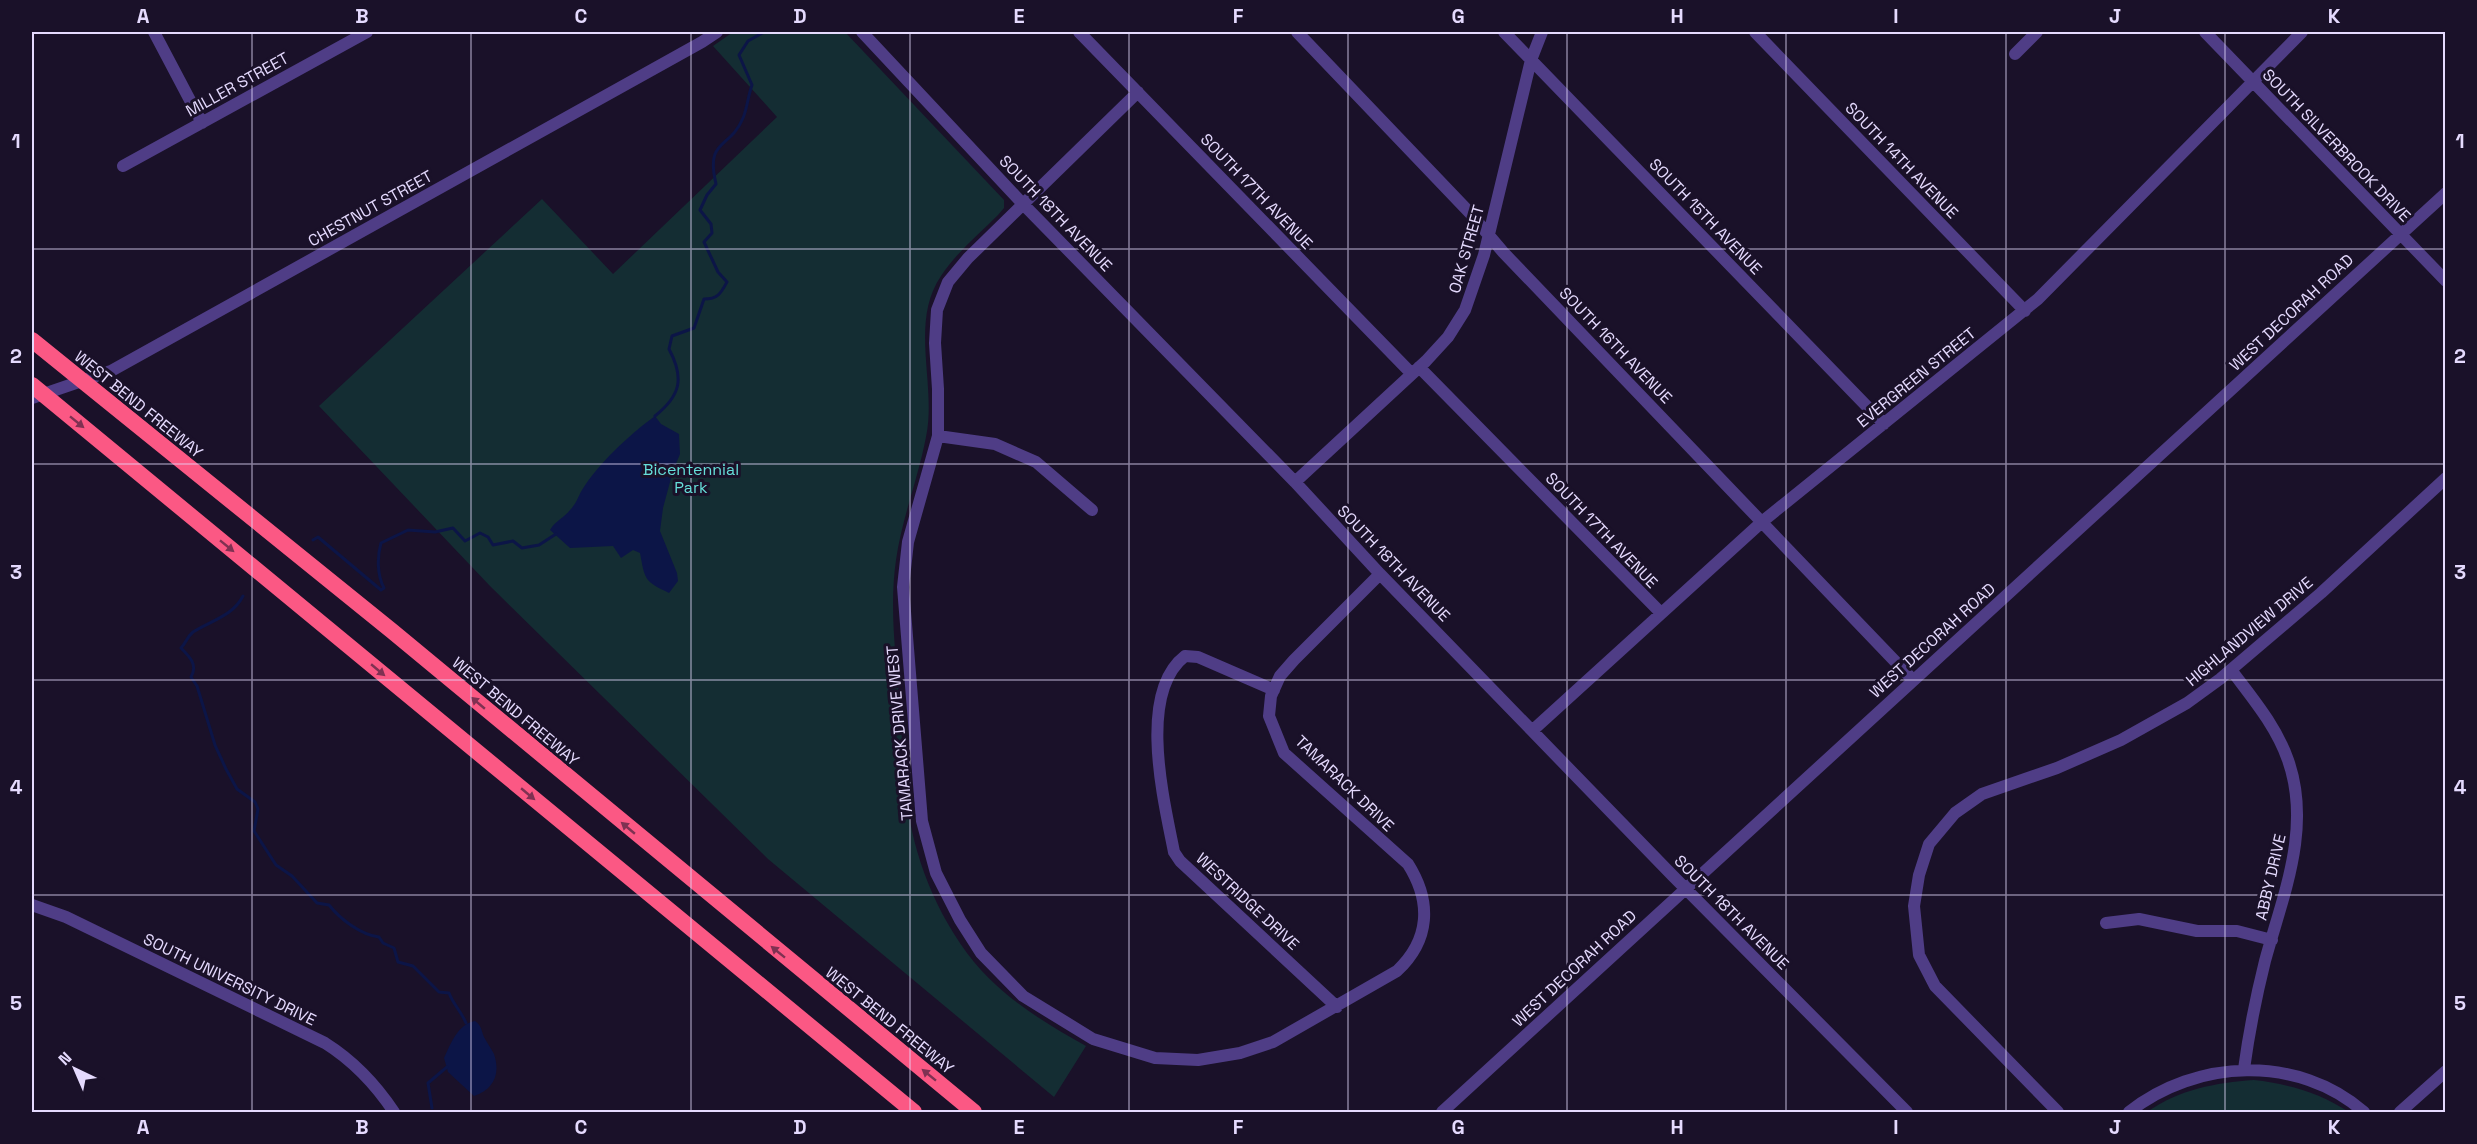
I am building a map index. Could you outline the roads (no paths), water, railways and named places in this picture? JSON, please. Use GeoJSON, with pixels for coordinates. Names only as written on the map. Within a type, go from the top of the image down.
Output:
{"type":"FeatureCollection","features":[{"type":"Feature","properties":{"kind":"highway","name":"WEST BEND FREEWAY"},"geometry":{"type":"LineString","coordinates":[[32,340],[392,632],[974,1113]]}},
{"type":"Feature","properties":{"kind":"highway"},"geometry":{"type":"LineString","coordinates":[[32,385],[914,1113]]}},
{"type":"Feature","properties":{"kind":"street"},"geometry":{"type":"LineString","coordinates":[[154,32],[202,123]]}},
{"type":"Feature","properties":{"kind":"street","name":"MILLER STREET"},"geometry":{"type":"LineString","coordinates":[[123,166],[367,32]]}},
{"type":"Feature","properties":{"kind":"street","name":"CHESTNUT STREET"},"geometry":{"type":"LineString","coordinates":[[32,398],[111,371],[717,32]]}},
{"type":"Feature","properties":{"kind":"street","name":"SOUTH 18TH AVENUE"},"geometry":{"type":"LineString","coordinates":[[862,32],[1022,203],[1295,482],[1380,574],[1907,1113]]}},
{"type":"Feature","properties":{"kind":"street","name":"SOUTH 17TH AVENUE"},"geometry":{"type":"LineString","coordinates":[[1079,32],[1415,370],[1661,613]]}},
{"type":"Feature","properties":{"kind":"street","name":"SOUTH 16TH AVENUE"},"geometry":{"type":"LineString","coordinates":[[1297,32],[1913,680]]}},
{"type":"Feature","properties":{"kind":"street","name":"SOUTH 15TH AVENUE"},"geometry":{"type":"LineString","coordinates":[[1504,32],[1884,424]]}},
{"type":"Feature","properties":{"kind":"street","name":"OAK STREET"},"geometry":{"type":"LineString","coordinates":[[1295,482],[1415,370],[1448,336],[1466,310],[1484,255],[1531,60],[1542,32]]}},
{"type":"Feature","properties":{"kind":"street","name":"SOUTH 14TH AVENUE"},"geometry":{"type":"LineString","coordinates":[[1755,32],[2025,311]]}},
{"type":"Feature","properties":{"kind":"street"},"geometry":{"type":"LineString","coordinates":[[2015,54],[2037,32]]}},
{"type":"Feature","properties":{"kind":"street","name":"SOUTH SILVERBROOK DRIVE"},"geometry":{"type":"LineString","coordinates":[[2205,32],[2445,281]]}},
{"type":"Feature","properties":{"kind":"street","name":"EVERGREEN STREET"},"geometry":{"type":"LineString","coordinates":[[1533,730],[1762,521],[2025,311],[2302,32]]}},
{"type":"Feature","properties":{"kind":"street","name":"TAMARACK DRIVE WEST"},"geometry":{"type":"LineString","coordinates":[[1138,92],[968,258],[948,282],[937,310],[935,343],[938,436],[908,542],[903,587],[922,821],[936,873],[960,920],[981,953],[1023,996],[1093,1039],[1155,1058],[1198,1060],[1240,1053],[1273,1042],[1337,1007]]}},
{"type":"Feature","properties":{"kind":"street","name":"WEST DECORAH ROAD"},"geometry":{"type":"LineString","coordinates":[[1442,1113],[2445,193]]}},
{"type":"Feature","properties":{"kind":"street"},"geometry":{"type":"LineString","coordinates":[[938,436],[995,444],[1036,462],[1092,510]]}},
{"type":"Feature","properties":{"kind":"street","name":"HIGHLANDVIEW DRIVE"},"geometry":{"type":"LineString","coordinates":[[2058,1113],[1935,986],[1919,955],[1914,906],[1918,875],[1929,844],[1955,813],[1982,794],[2057,768],[2121,740],[2187,703],[2232,671],[2445,478]]}},
{"type":"Feature","properties":{"kind":"street","name":"TAMARACK DRIVE"},"geometry":{"type":"LineString","coordinates":[[1337,1007],[1397,971],[1412,957],[1422,937],[1423,902],[1420,883],[1408,864],[1284,753],[1269,716],[1271,696],[1280,676],[1380,574]]}},
{"type":"Feature","properties":{"kind":"street","name":"WESTRIDGE DRIVE"},"geometry":{"type":"LineString","coordinates":[[1274,690],[1198,657],[1185,656],[1175,663],[1159,704],[1158,776],[1174,852],[1180,861],[1337,1007]]}},
{"type":"Feature","properties":{"kind":"street","name":"ABBY DRIVE"},"geometry":{"type":"LineString","coordinates":[[2232,671],[2270,720],[2288,759],[2296,791],[2298,829],[2289,876],[2251,1022],[2244,1069]]}},
{"type":"Feature","properties":{"kind":"street","name":"SOUTH UNIVERSITY DRIVE"},"geometry":{"type":"LineString","coordinates":[[32,905],[66,917],[325,1043],[349,1060],[366,1077],[394,1113]]}},
{"type":"Feature","properties":{"kind":"street"},"geometry":{"type":"LineString","coordinates":[[2106,923],[2112,920],[2139,919],[2197,931],[2236,931],[2272,939]]}},
{"type":"Feature","properties":{"kind":"street"},"geometry":{"type":"LineString","coordinates":[[2129,1113],[2156,1093],[2186,1080],[2244,1069],[2276,1072],[2306,1079],[2334,1090],[2364,1113]]}},
{"type":"Feature","properties":{"kind":"street"},"geometry":{"type":"LineString","coordinates":[[2400,1113],[2445,1071]]}},
{"type":"Feature","properties":{"kind":"waterway"},"geometry":{"type":"LineString","coordinates":[[655,416],[670,401],[677,386],[677,369],[669,349],[672,336],[694,328],[704,299],[718,295],[727,282],[718,272],[704,242],[712,233],[711,224],[700,210],[707,195],[716,184],[713,169],[716,151],[738,128],[752,85],[739,55],[748,41],[764,32]]}},
{"type":"Feature","properties":{"kind":"waterway"},"geometry":{"type":"LineString","coordinates":[[313,540],[318,537],[381,590],[384,588],[378,566],[381,543],[408,530],[435,532],[453,528],[465,541],[480,533],[488,537],[493,545],[513,541],[522,548],[539,545],[556,534]]}},
{"type":"Feature","properties":{"kind":"waterway"},"geometry":{"type":"LineString","coordinates":[[243,596],[233,609],[193,632],[181,648],[192,661],[194,669],[191,677],[197,686],[215,745],[226,769],[237,789],[255,802],[258,809],[254,831],[276,865],[292,876],[317,903],[329,905],[351,926],[379,937],[383,943],[394,948],[398,962],[413,966],[439,992],[449,993],[466,1023]]}},
{"type":"Feature","properties":{"kind":"waterway"},"geometry":{"type":"LineString","coordinates":[[432,1108],[428,1083],[447,1067]]}},
{"type":"Feature","properties":{"kind":"park label","name":"Bicentennial Park"},"geometry":{"type":"Point","coordinates":[691,478]}}]}
